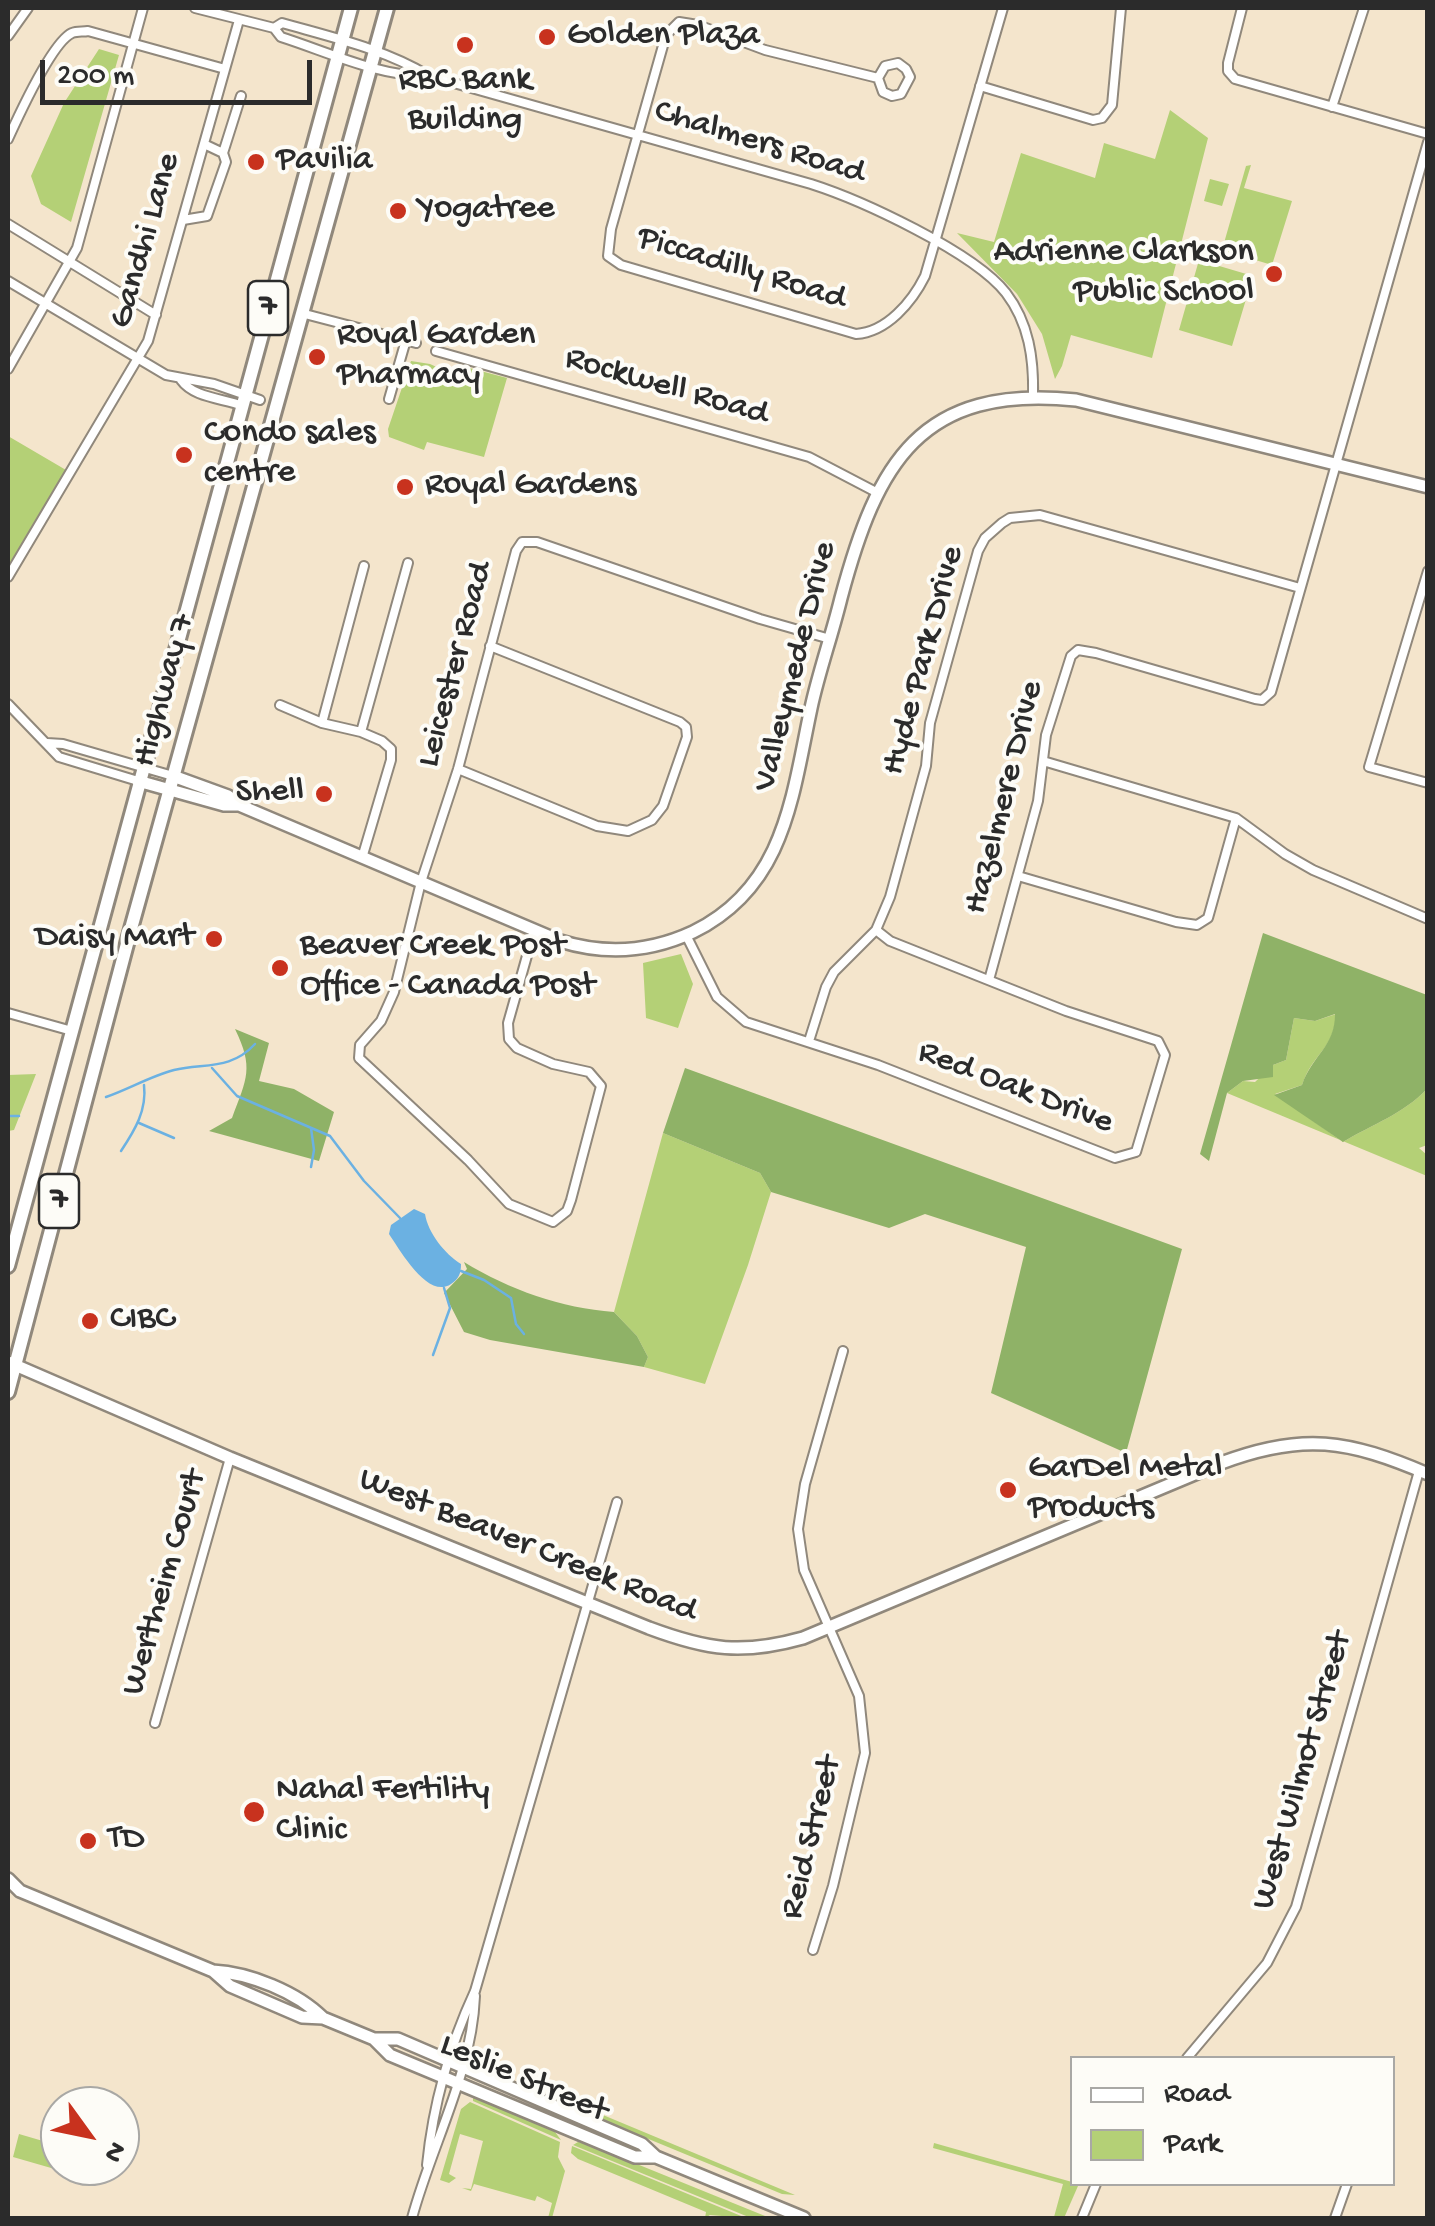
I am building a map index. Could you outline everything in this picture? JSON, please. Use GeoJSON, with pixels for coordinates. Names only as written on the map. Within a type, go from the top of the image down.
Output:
{"type":"FeatureCollection","features":[{"type":"Feature","properties":{"kind":"main road","name":"Highway 7"},"geometry":{"type":"LineString","coordinates":[[8,1266],[351,8]]}},
{"type":"Feature","properties":{"kind":"main road","name":"Highway 7"},"geometry":{"type":"LineString","coordinates":[[8,1392],[11,1364],[387,8]]}},
{"type":"Feature","properties":{"kind":"street"},"geometry":{"type":"LineString","coordinates":[[8,36],[27,8]]}},
{"type":"Feature","properties":{"kind":"street"},"geometry":{"type":"LineString","coordinates":[[8,369],[70,262],[143,8]]}},
{"type":"Feature","properties":{"kind":"street"},"geometry":{"type":"LineString","coordinates":[[195,8],[341,40],[373,58]]}},
{"type":"Feature","properties":{"kind":"street","name":"Piccadilly Road"},"geometry":{"type":"LineString","coordinates":[[878,78],[784,55],[698,25],[678,22],[666,35],[636,135],[607,247],[608,256],[618,264],[860,334],[883,324],[911,300],[925,276],[1003,8]]}},
{"type":"Feature","properties":{"kind":"street"},"geometry":{"type":"LineString","coordinates":[[980,86],[1093,120],[1102,118],[1112,105],[1121,8]]}},
{"type":"Feature","properties":{"kind":"street"},"geometry":{"type":"LineString","coordinates":[[1242,8],[1228,63],[1228,72],[1234,79],[1428,134]]}},
{"type":"Feature","properties":{"kind":"street"},"geometry":{"type":"LineString","coordinates":[[1332,108],[1364,8]]}},
{"type":"Feature","properties":{"kind":"street","name":"Gandhi Lane"},"geometry":{"type":"LineString","coordinates":[[8,577],[138,361],[156,314],[239,20]]}},
{"type":"Feature","properties":{"kind":"street","name":"Chalmers Road"},"geometry":{"type":"LineString","coordinates":[[274,28],[281,37],[336,55],[373,58],[850,196],[936,242],[993,280],[1012,302],[1034,358],[1033,396]]}},
{"type":"Feature","properties":{"kind":"street"},"geometry":{"type":"LineString","coordinates":[[8,139],[30,93],[60,44],[71,34],[88,31],[225,69]]}},
{"type":"Feature","properties":{"kind":"street","name":"Chalmers Road"},"geometry":{"type":"LineString","coordinates":[[373,58],[409,76],[429,76]]}},
{"type":"Feature","properties":{"kind":"street"},"geometry":{"type":"LineString","coordinates":[[898,63],[906,68],[910,78],[901,94],[892,96],[883,92],[878,78],[885,66],[898,63]]}},
{"type":"Feature","properties":{"kind":"street"},"geometry":{"type":"LineString","coordinates":[[183,220],[202,219],[211,212],[241,96]]}},
{"type":"Feature","properties":{"kind":"street","name":"Hazelmere Drive"},"geometry":{"type":"LineString","coordinates":[[988,980],[1038,801],[1046,735],[1066,665],[1078,650],[1262,700],[1275,683],[1428,142]]}},
{"type":"Feature","properties":{"kind":"street"},"geometry":{"type":"LineString","coordinates":[[204,144],[224,153]]}},
{"type":"Feature","properties":{"kind":"street"},"geometry":{"type":"LineString","coordinates":[[8,224],[156,314]]}},
{"type":"Feature","properties":{"kind":"street"},"geometry":{"type":"LineString","coordinates":[[8,281],[138,361],[181,380],[190,379],[244,400],[260,400]]}},
{"type":"Feature","properties":{"kind":"street"},"geometry":{"type":"LineString","coordinates":[[302,314],[411,341],[389,399]]}},
{"type":"Feature","properties":{"kind":"street","name":"Rockwell Road"},"geometry":{"type":"LineString","coordinates":[[436,350],[809,457],[876,492]]}},
{"type":"Feature","properties":{"kind":"street","name":"Valleymede Drive"},"geometry":{"type":"LineString","coordinates":[[138,782],[172,783],[224,805],[239,805],[534,931],[597,950],[662,944],[713,922],[730,909],[752,887],[772,856],[804,758],[810,713],[853,555],[876,492],[898,459],[930,430],[980,404],[1033,396],[1116,409],[1428,487]]}},
{"type":"Feature","properties":{"kind":"street","name":"Hyde Park Drive"},"geometry":{"type":"LineString","coordinates":[[809,1041],[834,972],[876,930],[890,897],[926,766],[930,723],[966,588],[985,538],[1002,523],[1025,515],[1040,516],[1300,588]]}},
{"type":"Feature","properties":{"kind":"street","name":"Leicester Road"},"geometry":{"type":"LineString","coordinates":[[534,931],[508,1023],[509,1039],[518,1048],[553,1064],[589,1072],[600,1086],[571,1200],[566,1211],[553,1222],[509,1204],[359,1058],[360,1045],[389,1007],[516,551],[522,542],[528,541],[830,639]]}},
{"type":"Feature","properties":{"kind":"street"},"geometry":{"type":"LineString","coordinates":[[361,732],[408,563]]}},
{"type":"Feature","properties":{"kind":"street"},"geometry":{"type":"LineString","coordinates":[[322,722],[364,566]]}},
{"type":"Feature","properties":{"kind":"street"},"geometry":{"type":"LineString","coordinates":[[1428,571],[1369,767],[1428,782]]}},
{"type":"Feature","properties":{"kind":"street"},"geometry":{"type":"LineString","coordinates":[[1416,606],[1428,608]]}},
{"type":"Feature","properties":{"kind":"street"},"geometry":{"type":"LineString","coordinates":[[458,769],[597,826],[628,831],[652,820],[663,806],[686,737],[686,727],[680,722],[490,646]]}},
{"type":"Feature","properties":{"kind":"street"},"geometry":{"type":"LineString","coordinates":[[8,704],[59,757],[138,782]]}},
{"type":"Feature","properties":{"kind":"street"},"geometry":{"type":"LineString","coordinates":[[280,705],[361,732],[391,748],[391,760],[362,858]]}},
{"type":"Feature","properties":{"kind":"street"},"geometry":{"type":"LineString","coordinates":[[47,742],[144,766],[172,783]]}},
{"type":"Feature","properties":{"kind":"street"},"geometry":{"type":"LineString","coordinates":[[1043,761],[1236,818],[1302,864],[1428,919]]}},
{"type":"Feature","properties":{"kind":"street"},"geometry":{"type":"LineString","coordinates":[[1018,876],[1197,925],[1208,918],[1236,818]]}},
{"type":"Feature","properties":{"kind":"street","name":"Red Oak Drive"},"geometry":{"type":"LineString","coordinates":[[686,935],[717,997],[729,1010],[766,1030],[809,1041],[1115,1158],[1136,1152],[1165,1055],[1158,1040],[1066,1011],[890,941],[876,930]]}},
{"type":"Feature","properties":{"kind":"street"},"geometry":{"type":"LineString","coordinates":[[8,1013],[72,1031]]}},
{"type":"Feature","properties":{"kind":"street","name":"Reid Street"},"geometry":{"type":"LineString","coordinates":[[812,1950],[833,1886],[865,1753],[859,1696],[804,1570],[798,1530],[806,1484],[843,1351]]}},
{"type":"Feature","properties":{"kind":"street","name":"West Beaver Creek Road"},"geometry":{"type":"LineString","coordinates":[[11,1364],[589,1604],[680,1640],[730,1650],[778,1646],[828,1628],[1265,1447],[1300,1442],[1348,1446],[1423,1473]]}},
{"type":"Feature","properties":{"kind":"street","name":"Wertheim Court"},"geometry":{"type":"LineString","coordinates":[[155,1723],[230,1458]]}},
{"type":"Feature","properties":{"kind":"street","name":"West Wilmot Street"},"geometry":{"type":"LineString","coordinates":[[1189,2056],[1267,1963],[1296,1907],[1423,1473]]}},
{"type":"Feature","properties":{"kind":"street"},"geometry":{"type":"LineString","coordinates":[[451,2080],[450,2061],[460,2024],[475,1991],[616,1502]]}},
{"type":"Feature","properties":{"kind":"street","name":"Leslie Street"},"geometry":{"type":"LineString","coordinates":[[8,1878],[14,1891],[213,1971],[234,1972],[308,2002],[324,2018],[374,2039],[390,2055],[635,2157],[656,2156]]}},
{"type":"Feature","properties":{"kind":"street"},"geometry":{"type":"LineString","coordinates":[[412,2218],[427,2165],[430,2130],[451,2080],[463,2066],[474,2030],[475,1991]]}},
{"type":"Feature","properties":{"kind":"street","name":"Leslie Street"},"geometry":{"type":"LineString","coordinates":[[374,2039],[398,2039],[463,2066],[642,2144],[656,2156],[804,2218]]}},
{"type":"Feature","properties":{"kind":"street"},"geometry":{"type":"LineString","coordinates":[[1194,2050],[1200,2056]]}},
{"type":"Feature","properties":{"kind":"street"},"geometry":{"type":"LineString","coordinates":[[1082,2218],[1095,2186]]}},
{"type":"Feature","properties":{"kind":"street"},"geometry":{"type":"LineString","coordinates":[[1335,2218],[1345,2186]]}},
{"type":"Feature","properties":{"kind":"green space"},"geometry":{"type":"Polygon","coordinates":[[[99,49],[119,55],[71,222],[41,204],[31,176],[64,103],[99,49]]]}},
{"type":"Feature","properties":{"kind":"green space"},"geometry":{"type":"Polygon","coordinates":[[[1170,110],[1208,138],[1152,358],[1071,335],[1055,379],[1042,334],[1017,294],[957,233],[994,242],[1021,153],[1095,178],[1104,143],[1155,159],[1170,110]]]}},
{"type":"Feature","properties":{"kind":"green space"},"geometry":{"type":"Polygon","coordinates":[[[1251,165],[1244,188],[1292,201],[1272,265],[1222,250],[1246,166],[1251,165]]]}},
{"type":"Feature","properties":{"kind":"green space"},"geometry":{"type":"Polygon","coordinates":[[[1210,179],[1229,184],[1222,206],[1204,201],[1210,179]]]}},
{"type":"Feature","properties":{"kind":"green space"},"geometry":{"type":"Polygon","coordinates":[[[1199,260],[1253,276],[1232,346],[1179,330],[1199,260]]]}},
{"type":"Feature","properties":{"kind":"green space"},"geometry":{"type":"Polygon","coordinates":[[[411,361],[441,369],[462,366],[507,378],[484,457],[427,442],[424,450],[389,437],[388,429],[411,361]]]}},
{"type":"Feature","properties":{"kind":"green space"},"geometry":{"type":"Polygon","coordinates":[[[8,436],[66,470],[10,565],[8,564],[8,436]]]}},
{"type":"Feature","properties":{"kind":"green space"},"geometry":{"type":"Polygon","coordinates":[[[1263,933],[1427,995],[1427,1089],[1398,1112],[1343,1142],[1274,1095],[1302,1085],[1331,1035],[1335,1014],[1315,1021],[1294,1018],[1286,1060],[1273,1065],[1273,1077],[1243,1081],[1227,1093],[1209,1161],[1200,1154],[1263,933]]]}},
{"type":"Feature","properties":{"kind":"green space"},"geometry":{"type":"Polygon","coordinates":[[[681,954],[693,984],[678,1028],[646,1018],[643,963],[681,954]]]}},
{"type":"Feature","properties":{"kind":"green space"},"geometry":{"type":"Polygon","coordinates":[[[1336,1014],[1331,1036],[1302,1085],[1275,1094],[1340,1140],[1227,1093],[1243,1081],[1255,1082],[1273,1065],[1286,1060],[1294,1018],[1315,1021],[1336,1014]]]}},
{"type":"Feature","properties":{"kind":"green space"},"geometry":{"type":"Polygon","coordinates":[[[235,1029],[269,1043],[259,1081],[294,1089],[334,1112],[319,1161],[209,1131],[232,1118],[245,1083],[245,1054],[235,1029]]]}},
{"type":"Feature","properties":{"kind":"green space"},"geometry":{"type":"Polygon","coordinates":[[[685,1068],[1182,1249],[1126,1453],[991,1393],[1026,1247],[925,1214],[889,1228],[771,1192],[760,1173],[663,1133],[685,1068]]]}},
{"type":"Feature","properties":{"kind":"green space"},"geometry":{"type":"Polygon","coordinates":[[[36,1074],[14,1130],[8,1131],[8,1075],[36,1074]]]}},
{"type":"Feature","properties":{"kind":"green space"},"geometry":{"type":"Polygon","coordinates":[[[1427,1089],[1427,1145],[1419,1148],[1427,1155],[1427,1176],[1344,1142],[1398,1112],[1427,1089]]]}},
{"type":"Feature","properties":{"kind":"green space"},"geometry":{"type":"Polygon","coordinates":[[[663,1133],[760,1173],[771,1192],[705,1384],[644,1367],[648,1357],[637,1336],[614,1312],[663,1133]]]}},
{"type":"Feature","properties":{"kind":"green space"},"geometry":{"type":"Polygon","coordinates":[[[464,1262],[536,1296],[614,1312],[637,1336],[648,1357],[644,1367],[464,1332],[444,1293],[467,1269],[464,1262]]]}},
{"type":"Feature","properties":{"kind":"green space"},"geometry":{"type":"Polygon","coordinates":[[[555,2095],[795,2195],[782,2194],[600,2119],[555,2095]]]}},
{"type":"Feature","properties":{"kind":"green space"},"geometry":{"type":"Polygon","coordinates":[[[473,2097],[552,2128],[561,2140],[473,2101],[473,2097]]]}},
{"type":"Feature","properties":{"kind":"green space"},"geometry":{"type":"Polygon","coordinates":[[[470,2102],[560,2142],[558,2157],[565,2171],[552,2218],[548,2218],[552,2203],[537,2196],[535,2201],[474,2184],[471,2191],[462,2188],[471,2189],[483,2141],[460,2134],[449,2174],[456,2178],[449,2183],[440,2180],[461,2109],[470,2102]]]}},
{"type":"Feature","properties":{"kind":"green space"},"geometry":{"type":"Polygon","coordinates":[[[19,2134],[40,2140],[40,2165],[13,2157],[19,2134]]]}},
{"type":"Feature","properties":{"kind":"green space"},"geometry":{"type":"Polygon","coordinates":[[[578,2142],[770,2218],[751,2218],[573,2145],[578,2142]]]}},
{"type":"Feature","properties":{"kind":"green space"},"geometry":{"type":"Polygon","coordinates":[[[934,2143],[1078,2186],[1064,2218],[1054,2217],[1063,2184],[933,2148],[934,2143]]]}},
{"type":"Feature","properties":{"kind":"green space"},"geometry":{"type":"Polygon","coordinates":[[[572,2146],[746,2218],[705,2218],[706,2212],[578,2159],[571,2153],[572,2146]]]}},
{"type":"Feature","properties":{"kind":"water"},"geometry":{"type":"Polygon","coordinates":[[[414,1209],[425,1214],[438,1242],[461,1264],[459,1276],[451,1284],[442,1287],[424,1279],[389,1234],[391,1225],[414,1209]]]}},
{"type":"Feature","properties":{"kind":"waterway"},"geometry":{"type":"LineString","coordinates":[[106,1097],[174,1070],[227,1062],[255,1044]]}},
{"type":"Feature","properties":{"kind":"waterway"},"geometry":{"type":"LineString","coordinates":[[212,1068],[237,1096],[330,1136],[364,1181],[400,1218]]}},
{"type":"Feature","properties":{"kind":"waterway"},"geometry":{"type":"LineString","coordinates":[[121,1151],[142,1111],[144,1085]]}},
{"type":"Feature","properties":{"kind":"waterway"},"geometry":{"type":"LineString","coordinates":[[8,1116],[19,1116]]}},
{"type":"Feature","properties":{"kind":"waterway"},"geometry":{"type":"LineString","coordinates":[[139,1123],[174,1138]]}},
{"type":"Feature","properties":{"kind":"waterway"},"geometry":{"type":"LineString","coordinates":[[311,1128],[311,1167]]}},
{"type":"Feature","properties":{"kind":"waterway"},"geometry":{"type":"LineString","coordinates":[[461,1271],[484,1280],[511,1298],[516,1324],[524,1334]]}},
{"type":"Feature","properties":{"kind":"waterway"},"geometry":{"type":"LineString","coordinates":[[433,1355],[450,1308],[444,1288]]}},
{"type":"Feature","properties":{"kind":"place","name":"Golden Plaza"},"geometry":{"type":"Point","coordinates":[547,37]}},
{"type":"Feature","properties":{"kind":"place","name":"RBC Bank Building"},"geometry":{"type":"Point","coordinates":[465,45]}},
{"type":"Feature","properties":{"kind":"place","name":"Pavilia"},"geometry":{"type":"Point","coordinates":[256,162]}},
{"type":"Feature","properties":{"kind":"place","name":"Yogatree"},"geometry":{"type":"Point","coordinates":[398,211]}},
{"type":"Feature","properties":{"kind":"place","name":"Adrienne Clarkson Public School"},"geometry":{"type":"Point","coordinates":[1274,274]}},
{"type":"Feature","properties":{"kind":"place","name":"Royal Garden Pharmacy"},"geometry":{"type":"Point","coordinates":[317,357]}},
{"type":"Feature","properties":{"kind":"place","name":"Condo sales centre"},"geometry":{"type":"Point","coordinates":[184,455]}},
{"type":"Feature","properties":{"kind":"place","name":"Royal Gardens"},"geometry":{"type":"Point","coordinates":[405,487]}},
{"type":"Feature","properties":{"kind":"place","name":"Shell"},"geometry":{"type":"Point","coordinates":[324,794]}},
{"type":"Feature","properties":{"kind":"place","name":"Daisy Mart"},"geometry":{"type":"Point","coordinates":[214,939]}},
{"type":"Feature","properties":{"kind":"place","name":"Beaver Creek Post Office - Canada Post"},"geometry":{"type":"Point","coordinates":[280,968]}},
{"type":"Feature","properties":{"kind":"place","name":"CIBC"},"geometry":{"type":"Point","coordinates":[90,1321]}},
{"type":"Feature","properties":{"kind":"place","name":"GarDel Metal Products"},"geometry":{"type":"Point","coordinates":[1008,1490]}},
{"type":"Feature","properties":{"kind":"place","name":"Nahal Fertility Clinic"},"geometry":{"type":"Point","coordinates":[254,1812]}},
{"type":"Feature","properties":{"kind":"place","name":"TD"},"geometry":{"type":"Point","coordinates":[88,1841]}}]}
